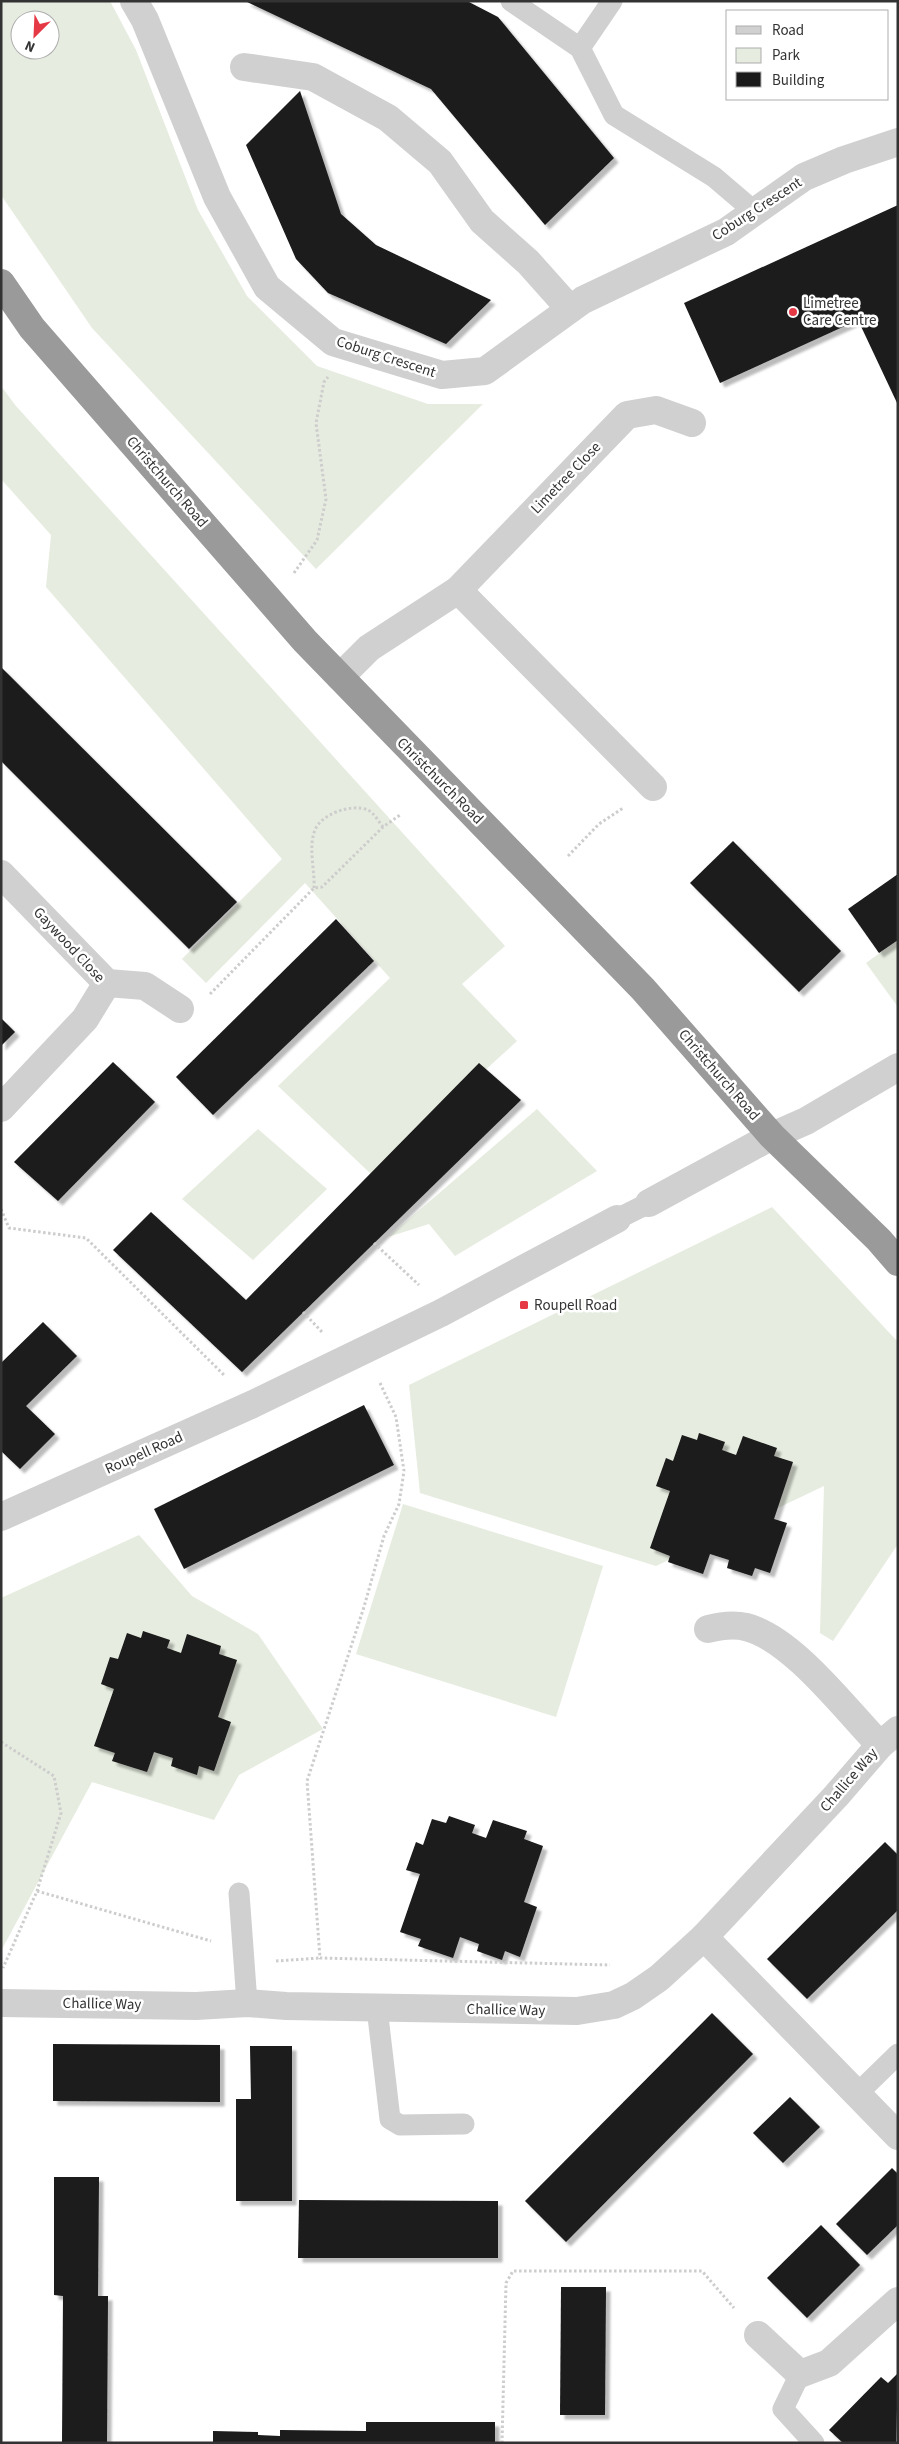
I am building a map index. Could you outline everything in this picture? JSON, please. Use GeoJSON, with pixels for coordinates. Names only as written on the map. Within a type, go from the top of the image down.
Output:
{"type":"FeatureCollection","features":[{"type":"Feature","properties":{"kind":"highway","name":"Christchurch Road"},"geometry":{"type":"LineString","coordinates":[[1,283],[32,328],[299,634],[644,989],[772,1136],[879,1240],[898,1262]]}},
{"type":"Feature","properties":{"kind":"street","name":"Coburg Crescent"},"geometry":{"type":"LineString","coordinates":[[134,1],[145,20],[217,197],[267,287],[333,342],[442,376],[485,371],[583,300],[726,232],[804,177],[844,160],[898,142]]}},
{"type":"Feature","properties":{"kind":"street"},"geometry":{"type":"LineString","coordinates":[[244,67],[313,77],[388,118],[440,162],[482,222],[528,262],[570,309]]}},
{"type":"Feature","properties":{"kind":"street","name":"Limetree Close"},"geometry":{"type":"LineString","coordinates":[[340,677],[369,648],[458,590],[627,415],[656,410],[692,423]]}},
{"type":"Feature","properties":{"kind":"street"},"geometry":{"type":"LineString","coordinates":[[458,590],[653,787]]}},
{"type":"Feature","properties":{"kind":"street","name":"Gaywood Close"},"geometry":{"type":"LineString","coordinates":[[1,874],[107,983],[85,1018],[1,1108]]}},
{"type":"Feature","properties":{"kind":"street"},"geometry":{"type":"LineString","coordinates":[[107,983],[145,986],[180,1009]]}},
{"type":"Feature","properties":{"kind":"street","name":"Roupell Road"},"geometry":{"type":"LineString","coordinates":[[649,1203],[772,1136],[806,1121],[898,1067]]}},
{"type":"Feature","properties":{"kind":"street","name":"Roupell Road"},"geometry":{"type":"LineString","coordinates":[[1,1517],[253,1404],[441,1313],[618,1219]]}},
{"type":"Feature","properties":{"kind":"street"},"geometry":{"type":"LineString","coordinates":[[708,1629],[725,1626],[745,1627],[765,1634],[784,1646],[810,1671],[889,1737]]}},
{"type":"Feature","properties":{"kind":"street","name":"Challice Way"},"geometry":{"type":"LineString","coordinates":[[1,2003],[196,2006],[247,2003],[286,2006],[506,2010],[592,2009],[614,2005],[633,1996],[659,1978],[704,1937],[889,1737]]}},
{"type":"Feature","properties":{"kind":"street"},"geometry":{"type":"LineString","coordinates":[[704,1937],[898,2136]]}},
{"type":"Feature","properties":{"kind":"street"},"geometry":{"type":"LineString","coordinates":[[758,2335],[800,2374],[829,2363],[898,2301]]}},
{"type":"Feature","properties":{"kind":"lane"},"geometry":{"type":"LineString","coordinates":[[511,1],[580,48],[614,115],[714,177],[755,212]]}},
{"type":"Feature","properties":{"kind":"lane"},"geometry":{"type":"LineString","coordinates":[[580,48],[612,1]]}},
{"type":"Feature","properties":{"kind":"lane","name":"Roupell Road"},"geometry":{"type":"LineString","coordinates":[[618,1219],[649,1203]]}},
{"type":"Feature","properties":{"kind":"lane"},"geometry":{"type":"LineString","coordinates":[[239,1892],[247,2003]]}},
{"type":"Feature","properties":{"kind":"lane"},"geometry":{"type":"LineString","coordinates":[[377,2008],[390,2119],[400,2125],[464,2124]]}},
{"type":"Feature","properties":{"kind":"lane"},"geometry":{"type":"LineString","coordinates":[[858,2093],[898,2054]]}},
{"type":"Feature","properties":{"kind":"lane"},"geometry":{"type":"LineString","coordinates":[[800,2374],[783,2410],[814,2443]]}},
{"type":"Feature","properties":{"kind":"path"},"geometry":{"type":"LineString","coordinates":[[294,573],[317,540],[326,499],[316,423],[324,382],[353,348]]}},
{"type":"Feature","properties":{"kind":"path"},"geometry":{"type":"LineString","coordinates":[[568,856],[600,824],[653,787]]}},
{"type":"Feature","properties":{"kind":"path"},"geometry":{"type":"LineString","coordinates":[[314,888],[312,844],[314,832],[319,822],[333,814],[358,807],[370,811],[383,827]]}},
{"type":"Feature","properties":{"kind":"path"},"geometry":{"type":"LineString","coordinates":[[180,1009],[200,1004],[314,888],[322,887],[383,827],[400,815]]}},
{"type":"Feature","properties":{"kind":"path"},"geometry":{"type":"LineString","coordinates":[[1,1209],[9,1228],[86,1238],[253,1404]]}},
{"type":"Feature","properties":{"kind":"path"},"geometry":{"type":"LineString","coordinates":[[374,1243],[418,1283],[441,1313]]}},
{"type":"Feature","properties":{"kind":"path"},"geometry":{"type":"LineString","coordinates":[[303,1312],[328,1338]]}},
{"type":"Feature","properties":{"kind":"path"},"geometry":{"type":"LineString","coordinates":[[320,1958],[306,1781],[364,1607],[384,1536],[399,1504],[404,1471],[396,1417],[380,1383]]}},
{"type":"Feature","properties":{"kind":"path"},"geometry":{"type":"LineString","coordinates":[[1,1742],[54,1776],[61,1813],[37,1891],[4,1962],[3,1971]]}},
{"type":"Feature","properties":{"kind":"path"},"geometry":{"type":"LineString","coordinates":[[37,1891],[222,1944],[233,1963],[320,1958],[611,1965]]}},
{"type":"Feature","properties":{"kind":"path"},"geometry":{"type":"LineString","coordinates":[[502,2443],[506,2283],[513,2271],[702,2271],[758,2335]]}},
{"type":"Feature","properties":{"kind":"green space"},"geometry":{"type":"Polygon","coordinates":[[[1,1],[110,1],[136,50],[198,210],[247,296],[317,366],[428,404],[483,404],[316,569],[92,328],[1,195],[1,1]]]}},
{"type":"Feature","properties":{"kind":"green space"},"geometry":{"type":"Polygon","coordinates":[[[1,386],[16,406],[505,946],[462,984],[517,1041],[371,1174],[278,1086],[390,978],[305,883],[206,983],[182,959],[282,859],[46,587],[51,535],[1,479],[1,386]]]}},
{"type":"Feature","properties":{"kind":"green space"},"geometry":{"type":"Polygon","coordinates":[[[898,940],[898,1007],[866,963],[898,940]]]}},
{"type":"Feature","properties":{"kind":"green space"},"geometry":{"type":"Polygon","coordinates":[[[537,1109],[597,1171],[455,1256],[429,1224],[388,1237],[537,1109]]]}},
{"type":"Feature","properties":{"kind":"green space"},"geometry":{"type":"Polygon","coordinates":[[[258,1129],[327,1189],[253,1260],[182,1199],[258,1129]]]}},
{"type":"Feature","properties":{"kind":"green space"},"geometry":{"type":"Polygon","coordinates":[[[772,1207],[898,1342],[898,1544],[833,1641],[820,1633],[824,1486],[656,1566],[420,1493],[409,1385],[772,1207]]]}},
{"type":"Feature","properties":{"kind":"green space"},"geometry":{"type":"Polygon","coordinates":[[[403,1504],[603,1566],[556,1717],[356,1654],[403,1504]]]}},
{"type":"Feature","properties":{"kind":"green space"},"geometry":{"type":"Polygon","coordinates":[[[139,1535],[192,1596],[258,1634],[323,1729],[239,1775],[214,1820],[92,1782],[1,1951],[1,1598],[139,1535]]]}},
{"type":"Feature","properties":{"kind":"building"},"geometry":{"type":"Polygon","coordinates":[[[245,1],[467,1],[498,17],[614,158],[545,225],[431,89],[245,1]]]}},
{"type":"Feature","properties":{"kind":"building"},"geometry":{"type":"Polygon","coordinates":[[[300,91],[341,214],[376,245],[491,300],[446,344],[328,293],[296,259],[246,145],[300,91]]]}},
{"type":"Feature","properties":{"kind":"building","name":"Limetree Care Centre"},"geometry":{"type":"Polygon","coordinates":[[[898,205],[898,405],[858,320],[720,383],[684,303],[898,205]]]}},
{"type":"Feature","properties":{"kind":"building"},"geometry":{"type":"Polygon","coordinates":[[[1,667],[237,902],[189,949],[1,761],[1,667]]]}},
{"type":"Feature","properties":{"kind":"building"},"geometry":{"type":"Polygon","coordinates":[[[733,841],[841,951],[799,992],[690,883],[733,841]]]}},
{"type":"Feature","properties":{"kind":"building"},"geometry":{"type":"Polygon","coordinates":[[[898,874],[898,940],[879,953],[848,909],[898,874]]]}},
{"type":"Feature","properties":{"kind":"building"},"geometry":{"type":"Polygon","coordinates":[[[336,919],[374,961],[213,1115],[176,1077],[336,919]]]}},
{"type":"Feature","properties":{"kind":"building"},"geometry":{"type":"Polygon","coordinates":[[[1,1018],[15,1032],[1,1046],[1,1018]]]}},
{"type":"Feature","properties":{"kind":"building"},"geometry":{"type":"Polygon","coordinates":[[[113,1062],[155,1102],[58,1201],[14,1162],[113,1062]]]}},
{"type":"Feature","properties":{"kind":"building"},"geometry":{"type":"Polygon","coordinates":[[[479,1063],[521,1100],[242,1372],[113,1250],[151,1212],[246,1300],[479,1063]]]}},
{"type":"Feature","properties":{"kind":"building"},"geometry":{"type":"Polygon","coordinates":[[[43,1322],[77,1356],[26,1406],[55,1434],[20,1469],[1,1451],[1,1363],[43,1322]]]}},
{"type":"Feature","properties":{"kind":"building"},"geometry":{"type":"Polygon","coordinates":[[[364,1405],[394,1465],[184,1569],[154,1509],[364,1405]]]}},
{"type":"Feature","properties":{"kind":"building"},"geometry":{"type":"Polygon","coordinates":[[[699,1433],[725,1442],[722,1450],[736,1455],[743,1436],[777,1448],[774,1456],[793,1462],[774,1519],[787,1523],[770,1573],[755,1568],[752,1576],[727,1568],[729,1560],[710,1554],[703,1574],[668,1562],[670,1556],[650,1548],[670,1491],[656,1486],[666,1458],[673,1461],[682,1435],[697,1440],[699,1433]]]}},
{"type":"Feature","properties":{"kind":"building"},"geometry":{"type":"Polygon","coordinates":[[[143,1631],[170,1640],[167,1648],[181,1653],[187,1634],[221,1646],[219,1654],[237,1660],[218,1717],[231,1722],[214,1771],[199,1766],[197,1775],[171,1766],[173,1758],[154,1752],[147,1772],[112,1761],[115,1753],[94,1746],[114,1689],[101,1684],[110,1657],[118,1659],[127,1633],[141,1638],[143,1631]]]}},
{"type":"Feature","properties":{"kind":"building"},"geometry":{"type":"Polygon","coordinates":[[[449,1816],[475,1825],[472,1833],[486,1838],[493,1820],[527,1831],[524,1839],[543,1846],[524,1902],[537,1907],[520,1957],[505,1951],[502,1960],[477,1951],[479,1944],[460,1937],[453,1958],[418,1946],[421,1939],[400,1932],[420,1874],[406,1870],[416,1842],[423,1845],[432,1819],[446,1823],[449,1816]]]}},
{"type":"Feature","properties":{"kind":"building"},"geometry":{"type":"Polygon","coordinates":[[[885,1842],[898,1855],[898,1910],[807,1999],[767,1959],[885,1842]]]}},
{"type":"Feature","properties":{"kind":"building"},"geometry":{"type":"Polygon","coordinates":[[[712,2013],[753,2054],[566,2242],[525,2201],[712,2013]]]}},
{"type":"Feature","properties":{"kind":"building"},"geometry":{"type":"Polygon","coordinates":[[[53,2044],[220,2045],[220,2102],[53,2101],[53,2044]]]}},
{"type":"Feature","properties":{"kind":"building"},"geometry":{"type":"Polygon","coordinates":[[[250,2046],[292,2046],[292,2201],[236,2201],[236,2099],[251,2099],[250,2046]]]}},
{"type":"Feature","properties":{"kind":"building"},"geometry":{"type":"Polygon","coordinates":[[[790,2097],[820,2127],[783,2163],[753,2133],[790,2097]]]}},
{"type":"Feature","properties":{"kind":"building"},"geometry":{"type":"Polygon","coordinates":[[[892,2168],[898,2174],[898,2225],[867,2255],[836,2224],[892,2168]]]}},
{"type":"Feature","properties":{"kind":"building"},"geometry":{"type":"Polygon","coordinates":[[[54,2177],[99,2177],[98,2296],[108,2296],[107,2443],[62,2443],[63,2296],[54,2295],[54,2177]]]}},
{"type":"Feature","properties":{"kind":"building"},"geometry":{"type":"Polygon","coordinates":[[[299,2200],[498,2201],[498,2258],[298,2258],[299,2200]]]}},
{"type":"Feature","properties":{"kind":"building"},"geometry":{"type":"Polygon","coordinates":[[[821,2225],[860,2265],[807,2318],[767,2278],[821,2225]]]}},
{"type":"Feature","properties":{"kind":"building"},"geometry":{"type":"Polygon","coordinates":[[[561,2287],[606,2287],[605,2415],[560,2415],[561,2287]]]}},
{"type":"Feature","properties":{"kind":"building"},"geometry":{"type":"Polygon","coordinates":[[[898,2373],[896,2443],[843,2443],[829,2430],[881,2377],[888,2383],[898,2373]]]}},
{"type":"Feature","properties":{"kind":"building"},"geometry":{"type":"Polygon","coordinates":[[[366,2422],[495,2422],[495,2443],[213,2443],[213,2431],[258,2432],[258,2435],[280,2436],[280,2430],[366,2431],[366,2422]]]}},
{"type":"Feature","properties":{"kind":"place","name":"Limetree Care Centre"},"geometry":{"type":"Point","coordinates":[793,312]}},
{"type":"Feature","properties":{"kind":"place","name":"Roupell Road"},"geometry":{"type":"Point","coordinates":[524,1305]}}]}
